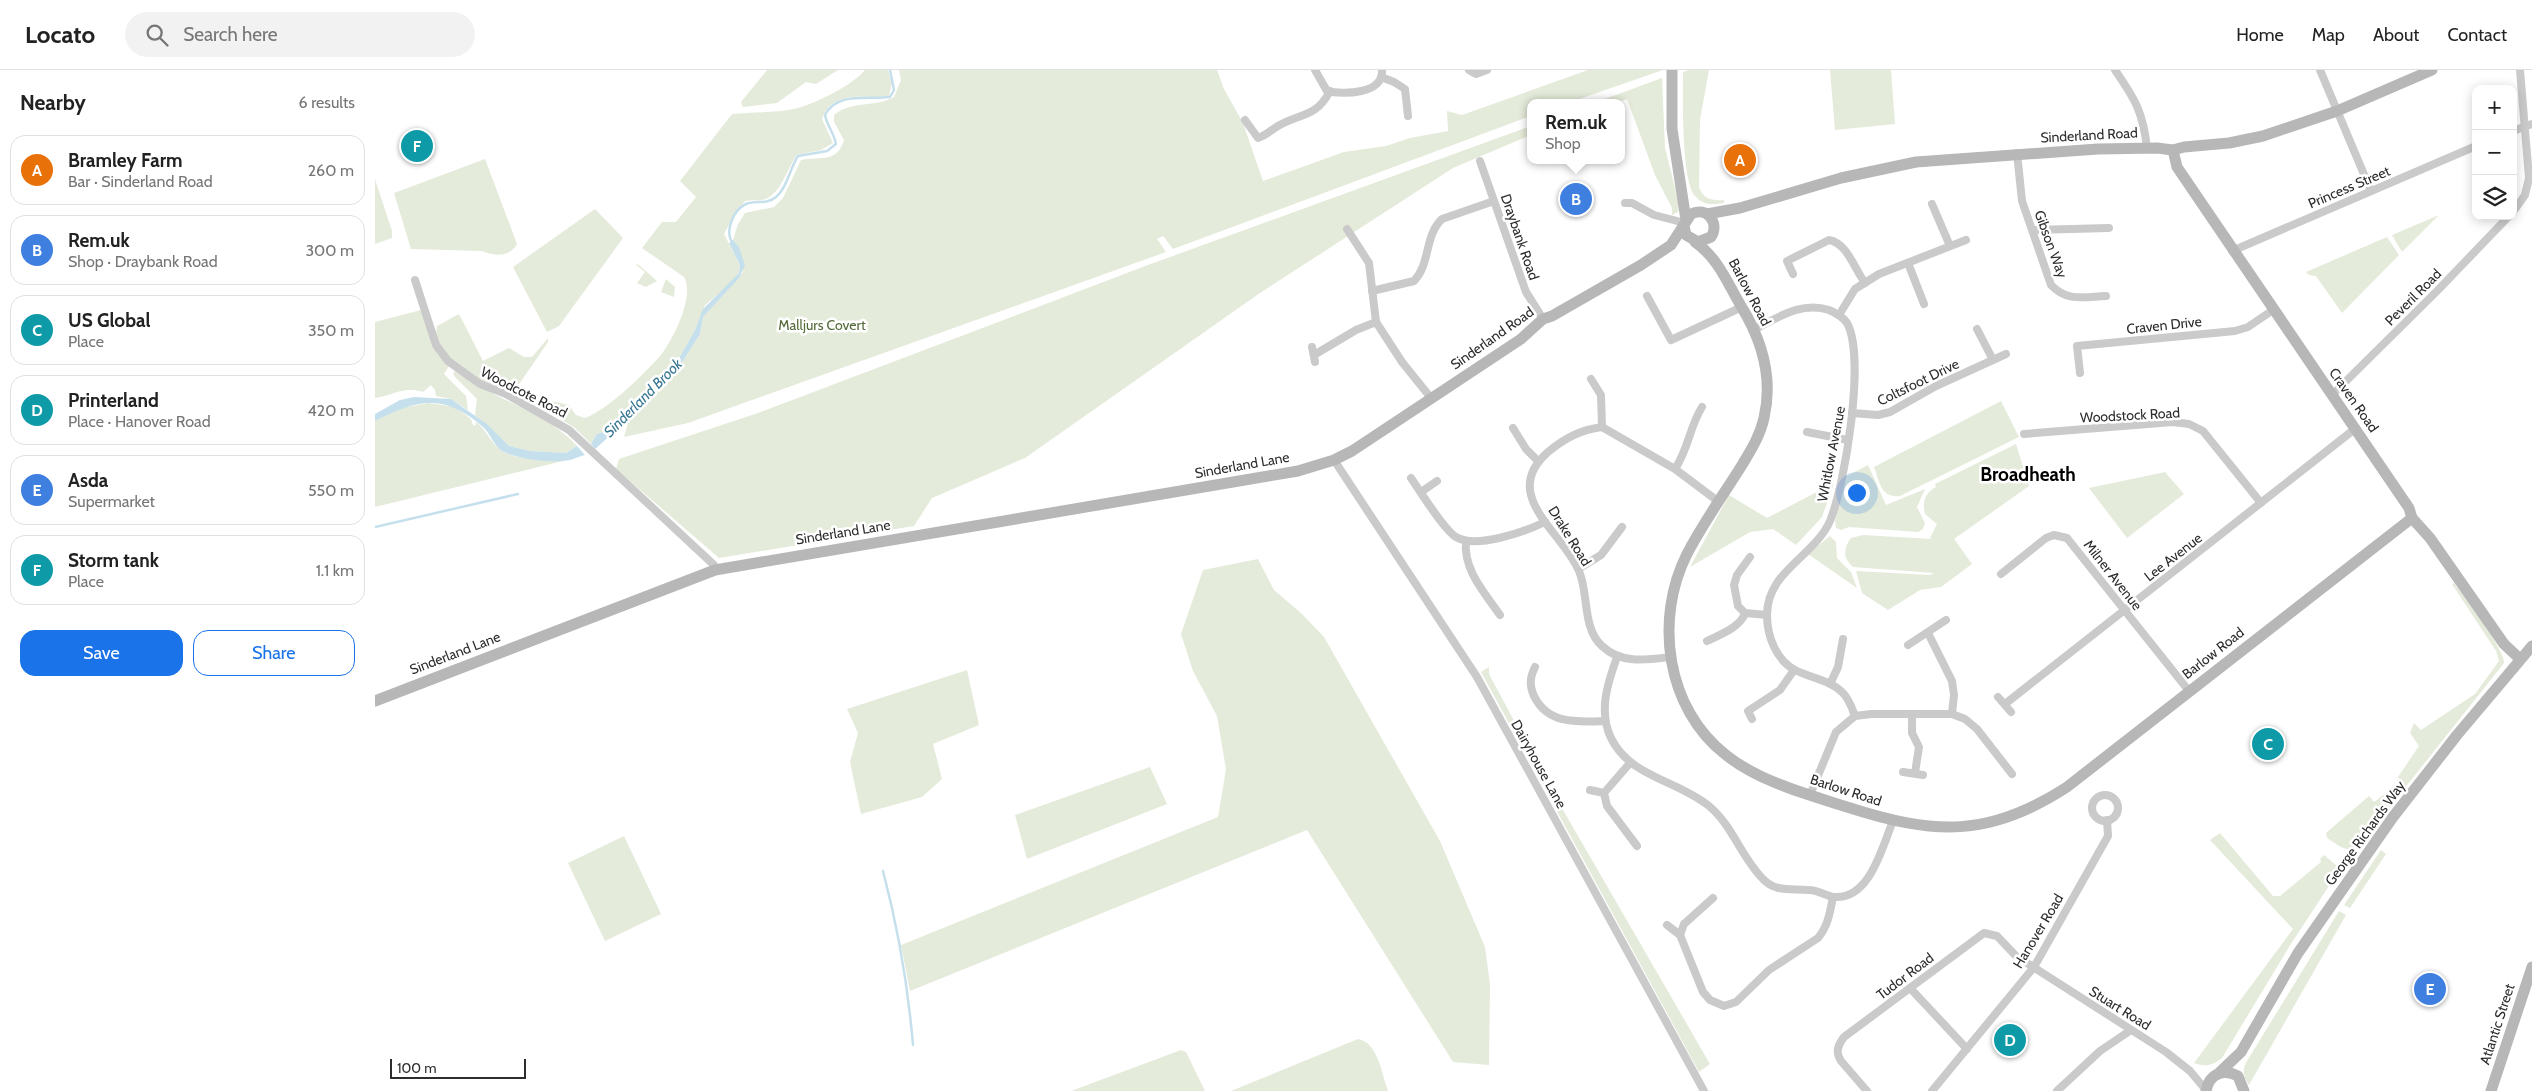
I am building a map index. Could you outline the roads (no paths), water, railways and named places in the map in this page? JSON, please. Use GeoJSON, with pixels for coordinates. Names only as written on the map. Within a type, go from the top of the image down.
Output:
{"type":"FeatureCollection","features":[{"type":"Feature","properties":{"kind":"street"},"geometry":{"type":"LineString","coordinates":[[1315,70],[1321,84],[1329,91],[1343,93],[1374,87],[1381,74],[1405,89],[1408,116]]}},
{"type":"Feature","properties":{"kind":"street"},"geometry":{"type":"LineString","coordinates":[[1469,70],[1476,74],[1487,70]]}},
{"type":"Feature","properties":{"kind":"street"},"geometry":{"type":"LineString","coordinates":[[1672,70],[1671,100],[1675,150],[1682,188],[1686,235],[1693,241]]}},
{"type":"Feature","properties":{"kind":"street"},"geometry":{"type":"LineString","coordinates":[[2115,70],[2138,104],[2144,123],[2147,148]]}},
{"type":"Feature","properties":{"kind":"street"},"geometry":{"type":"LineString","coordinates":[[2320,70],[2371,191]]}},
{"type":"Feature","properties":{"kind":"street","name":"Sinderland Road"},"geometry":{"type":"LineString","coordinates":[[1671,245],[1685,223],[1695,212],[1706,213],[1721,209],[1740,208],[1888,166],[1939,159],[2147,148],[2173,150],[2184,146],[2229,143],[2263,136],[2337,111],[2432,70]]}},
{"type":"Feature","properties":{"kind":"street"},"geometry":{"type":"LineString","coordinates":[[2517,206],[2525,195],[2529,178],[2529,125],[2520,70]]}},
{"type":"Feature","properties":{"kind":"street"},"geometry":{"type":"LineString","coordinates":[[1245,120],[1258,138],[1267,135],[1278,126],[1311,113],[1320,107],[1329,91]]}},
{"type":"Feature","properties":{"kind":"street"},"geometry":{"type":"LineString","coordinates":[[2516,130],[2529,125]]}},
{"type":"Feature","properties":{"kind":"street","name":"Princess Street"},"geometry":{"type":"LineString","coordinates":[[2232,251],[2472,148]]}},
{"type":"Feature","properties":{"kind":"street","name":"Craven Road"},"geometry":{"type":"LineString","coordinates":[[2173,150],[2177,167],[2232,251],[2356,428],[2409,508],[2412,518],[2430,538],[2504,644],[2521,659]]}},
{"type":"Feature","properties":{"kind":"street","name":"Gibson Way"},"geometry":{"type":"LineString","coordinates":[[2017,154],[2022,201],[2051,285],[2060,295],[2068,297],[2106,296]]}},
{"type":"Feature","properties":{"kind":"street","name":"Draybank Road"},"geometry":{"type":"LineString","coordinates":[[1480,161],[1526,292],[1543,319]]}},
{"type":"Feature","properties":{"kind":"street"},"geometry":{"type":"LineString","coordinates":[[1682,188],[1690,203],[1706,213],[1714,223],[1714,232]]}},
{"type":"Feature","properties":{"kind":"street"},"geometry":{"type":"LineString","coordinates":[[1372,291],[1414,281],[1425,264],[1431,234],[1437,224],[1442,219],[1494,201]]}},
{"type":"Feature","properties":{"kind":"street"},"geometry":{"type":"LineString","coordinates":[[1625,203],[1632,203],[1654,215],[1685,223]]}},
{"type":"Feature","properties":{"kind":"street"},"geometry":{"type":"LineString","coordinates":[[1932,204],[1950,246]]}},
{"type":"Feature","properties":{"kind":"street","name":"Sinderland Road"},"geometry":{"type":"LineString","coordinates":[[1334,460],[1521,339],[1543,319],[1552,316],[1634,269],[1671,245],[1693,241],[1707,241],[1726,218],[1740,208]]}},
{"type":"Feature","properties":{"kind":"street","name":"Peveril Road"},"geometry":{"type":"LineString","coordinates":[[2332,395],[2505,220]]}},
{"type":"Feature","properties":{"kind":"street"},"geometry":{"type":"LineString","coordinates":[[2033,230],[2109,228]]}},
{"type":"Feature","properties":{"kind":"street"},"geometry":{"type":"LineString","coordinates":[[1347,230],[1365,253],[1372,276],[1376,322],[1402,362],[1431,398]]}},
{"type":"Feature","properties":{"kind":"street","name":"Barlow Road"},"geometry":{"type":"LineString","coordinates":[[1714,232],[1715,260]]}},
{"type":"Feature","properties":{"kind":"street"},"geometry":{"type":"LineString","coordinates":[[1793,274],[1787,261],[1829,240],[1835,241],[1847,252],[1865,283]]}},
{"type":"Feature","properties":{"kind":"street"},"geometry":{"type":"LineString","coordinates":[[1755,329],[1802,307],[1818,307],[1839,315],[1855,289],[1879,274],[1966,240]]}},
{"type":"Feature","properties":{"kind":"street","name":"Barlow Road"},"geometry":{"type":"LineString","coordinates":[[1693,241],[1715,260],[1755,329],[1766,369],[1767,401],[1764,421],[1757,439],[1687,554],[1673,592],[1669,618],[1670,657],[1682,698],[1696,722],[1725,755],[1752,771],[1810,795],[1893,821],[1938,827],[1972,826],[1991,823],[2029,810],[2067,787],[2412,518]]}},
{"type":"Feature","properties":{"kind":"street"},"geometry":{"type":"LineString","coordinates":[[1908,263],[1924,304]]}},
{"type":"Feature","properties":{"kind":"street","name":"Woodcote Road"},"geometry":{"type":"LineString","coordinates":[[415,280],[436,345],[448,362],[480,384],[506,394],[562,425],[714,565],[715,570]]}},
{"type":"Feature","properties":{"kind":"street"},"geometry":{"type":"LineString","coordinates":[[1647,296],[1671,340],[1742,307]]}},
{"type":"Feature","properties":{"kind":"street","name":"Craven Drive"},"geometry":{"type":"LineString","coordinates":[[2080,373],[2077,346],[2235,331],[2248,327],[2273,310]]}},
{"type":"Feature","properties":{"kind":"street","name":"Whitlow Avenue"},"geometry":{"type":"LineString","coordinates":[[1839,315],[1847,323],[1851,336],[1855,374],[1853,414],[1841,482],[1830,520],[1821,538],[1779,578],[1768,599],[1767,615],[1768,631],[1773,644],[1786,663],[1795,670],[1830,684],[1844,694],[1855,716]]}},
{"type":"Feature","properties":{"kind":"street"},"geometry":{"type":"LineString","coordinates":[[1313,355],[1356,330],[1376,322]]}},
{"type":"Feature","properties":{"kind":"street"},"geometry":{"type":"LineString","coordinates":[[1977,329],[1993,360]]}},
{"type":"Feature","properties":{"kind":"street","name":"Coltsfoot Drive"},"geometry":{"type":"LineString","coordinates":[[1853,414],[1878,415],[1890,412],[1936,386],[2006,354]]}},
{"type":"Feature","properties":{"kind":"street"},"geometry":{"type":"LineString","coordinates":[[1591,379],[1601,395],[1602,427],[1675,468],[1719,502]]}},
{"type":"Feature","properties":{"kind":"street"},"geometry":{"type":"LineString","coordinates":[[1675,468],[1685,455],[1692,423],[1702,407]]}},
{"type":"Feature","properties":{"kind":"street","name":"Woodstock Road"},"geometry":{"type":"LineString","coordinates":[[2024,434],[2173,422],[2195,426],[2207,435],[2261,504]]}},
{"type":"Feature","properties":{"kind":"street","name":"Drake Road"},"geometry":{"type":"LineString","coordinates":[[1602,427],[1572,434],[1538,461],[1528,477],[1531,495],[1545,522],[1578,569],[1592,630],[1601,645],[1617,656]]}},
{"type":"Feature","properties":{"kind":"street"},"geometry":{"type":"LineString","coordinates":[[1513,428],[1526,449],[1538,461]]}},
{"type":"Feature","properties":{"kind":"street","name":"Lee Avenue"},"geometry":{"type":"LineString","coordinates":[[2005,704],[2356,428]]}},
{"type":"Feature","properties":{"kind":"street"},"geometry":{"type":"LineString","coordinates":[[1807,432],[1848,440]]}},
{"type":"Feature","properties":{"kind":"street","name":"Sinderland Lane"},"geometry":{"type":"LineString","coordinates":[[375,700],[715,570],[759,560],[1298,471],[1334,460]]}},
{"type":"Feature","properties":{"kind":"street","name":"Dairyhouse Lane"},"geometry":{"type":"LineString","coordinates":[[1334,460],[1477,677],[1705,1091]]}},
{"type":"Feature","properties":{"kind":"street"},"geometry":{"type":"LineString","coordinates":[[1411,478],[1454,536],[1466,542],[1528,531],[1545,522]]}},
{"type":"Feature","properties":{"kind":"street"},"geometry":{"type":"LineString","coordinates":[[1421,492],[1437,481]]}},
{"type":"Feature","properties":{"kind":"street"},"geometry":{"type":"LineString","coordinates":[[1578,569],[1601,555],[1622,528]]}},
{"type":"Feature","properties":{"kind":"street","name":"Milner Avenue"},"geometry":{"type":"LineString","coordinates":[[2001,574],[2046,538],[2059,535],[2071,541],[2189,691]]}},
{"type":"Feature","properties":{"kind":"street"},"geometry":{"type":"LineString","coordinates":[[1466,542],[1465,552],[1470,571],[1500,615]]}},
{"type":"Feature","properties":{"kind":"street"},"geometry":{"type":"LineString","coordinates":[[1750,557],[1737,574],[1733,585],[1738,606],[1745,613],[1767,615]]}},
{"type":"Feature","properties":{"kind":"street"},"geometry":{"type":"LineString","coordinates":[[1707,641],[1728,630],[1744,618],[1745,613]]}},
{"type":"Feature","properties":{"kind":"street"},"geometry":{"type":"LineString","coordinates":[[1908,645],[1947,620]]}},
{"type":"Feature","properties":{"kind":"street"},"geometry":{"type":"LineString","coordinates":[[1928,633],[1952,681],[1954,695],[1952,714]]}},
{"type":"Feature","properties":{"kind":"street"},"geometry":{"type":"LineString","coordinates":[[1830,684],[1838,668],[1843,639]]}},
{"type":"Feature","properties":{"kind":"street","name":"George Richards Way"},"geometry":{"type":"LineString","coordinates":[[2206,1091],[2210,1079],[2241,1052],[2298,952],[2377,840],[2457,735],[2532,646]]}},
{"type":"Feature","properties":{"kind":"street"},"geometry":{"type":"LineString","coordinates":[[1670,657],[1639,660],[1617,656],[1604,702],[1605,722],[1611,737],[1622,755],[1630,763],[1646,773],[1686,791],[1709,806],[1733,834],[1756,872],[1775,888],[1811,890],[1833,897],[1849,895],[1864,884],[1893,821]]}},
{"type":"Feature","properties":{"kind":"street"},"geometry":{"type":"LineString","coordinates":[[1535,667],[1529,677],[1532,692],[1538,704],[1549,716],[1574,722],[1605,722]]}},
{"type":"Feature","properties":{"kind":"street"},"geometry":{"type":"LineString","coordinates":[[1752,718],[1748,712],[1780,690],[1795,670]]}},
{"type":"Feature","properties":{"kind":"street"},"geometry":{"type":"LineString","coordinates":[[1998,697],[2011,712]]}},
{"type":"Feature","properties":{"kind":"street"},"geometry":{"type":"LineString","coordinates":[[1903,772],[1919,774],[1919,747],[1912,734],[1912,714]]}},
{"type":"Feature","properties":{"kind":"street"},"geometry":{"type":"LineString","coordinates":[[1810,795],[1836,732],[1855,716],[1952,714],[1965,719],[1977,729],[2012,774]]}},
{"type":"Feature","properties":{"kind":"street"},"geometry":{"type":"LineString","coordinates":[[1604,793],[1630,763]]}},
{"type":"Feature","properties":{"kind":"street"},"geometry":{"type":"LineString","coordinates":[[1590,790],[1604,793]]}},
{"type":"Feature","properties":{"kind":"street"},"geometry":{"type":"LineString","coordinates":[[1604,793],[1607,806],[1637,846]]}},
{"type":"Feature","properties":{"kind":"street","name":"Hanover Road"},"geometry":{"type":"LineString","coordinates":[[1932,1091],[2034,967],[2108,836],[2107,820]]}},
{"type":"Feature","properties":{"kind":"street"},"geometry":{"type":"LineString","coordinates":[[1667,925],[1680,935],[1703,992],[1710,1000],[1724,1006],[1736,1002],[1769,970],[1818,938],[1824,931],[1830,916],[1833,897]]}},
{"type":"Feature","properties":{"kind":"street"},"geometry":{"type":"LineString","coordinates":[[1680,935],[1684,924],[1713,898]]}},
{"type":"Feature","properties":{"kind":"street","name":"Tudor Road"},"geometry":{"type":"LineString","coordinates":[[1867,1091],[1838,1055],[1838,1046],[1844,1037],[1984,933],[1997,936],[2016,956],[2034,967]]}},
{"type":"Feature","properties":{"kind":"street","name":"Stuart Road"},"geometry":{"type":"LineString","coordinates":[[2034,967],[2191,1071],[2206,1091]]}},
{"type":"Feature","properties":{"kind":"street","name":"Atlantic Street"},"geometry":{"type":"LineString","coordinates":[[2491,1091],[2532,968]]}},
{"type":"Feature","properties":{"kind":"street"},"geometry":{"type":"LineString","coordinates":[[1910,988],[1967,1049]]}},
{"type":"Feature","properties":{"kind":"street"},"geometry":{"type":"LineString","coordinates":[[2057,1091],[2100,1051],[2131,1030]]}},
{"type":"Feature","properties":{"kind":"street","name":"George Richards Way"},"geometry":{"type":"LineString","coordinates":[[2241,1052],[2239,1072],[2244,1088]]}},
{"type":"Feature","properties":{"kind":"street","name":"Stuart Road"},"geometry":{"type":"LineString","coordinates":[[2191,1071],[2218,1074]]}},
{"type":"Feature","properties":{"kind":"street"},"geometry":{"type":"LineString","coordinates":[[2218,1074],[2232,1073],[2244,1088]]}},
{"type":"Feature","properties":{"kind":"water"},"geometry":{"type":"Polygon","coordinates":[[[733,240],[739,247],[745,265],[739,278],[703,317],[700,334],[683,361],[629,419],[595,449],[591,444],[597,434],[611,429],[622,419],[678,360],[695,330],[703,309],[739,273],[740,265],[729,243],[733,240]]]}},
{"type":"Feature","properties":{"kind":"water"},"geometry":{"type":"Polygon","coordinates":[[[414,397],[451,399],[487,424],[509,446],[530,451],[566,453],[577,446],[585,455],[568,460],[555,461],[508,454],[499,449],[483,427],[469,416],[443,404],[418,404],[375,421],[375,414],[400,400],[414,397]]]}},
{"type":"Feature","properties":{"kind":"waterway","name":"Sinderland Brook"},"geometry":{"type":"LineString","coordinates":[[733,243],[729,233],[731,222],[741,207],[746,204],[773,199],[783,188],[798,156],[827,151],[836,144],[825,115],[830,107],[837,102],[854,98],[890,97],[894,90],[890,70]]}},
{"type":"Feature","properties":{"kind":"waterway"},"geometry":{"type":"LineString","coordinates":[[375,527],[518,494]]}},
{"type":"Feature","properties":{"kind":"waterway"},"geometry":{"type":"LineString","coordinates":[[883,871],[902,957],[913,1045]]}},
{"type":"Feature","properties":{"kind":"place","name":"Storm tank"},"geometry":{"type":"Point","coordinates":[417,146]}},
{"type":"Feature","properties":{"kind":"place","name":"Bramley Farm"},"geometry":{"type":"Point","coordinates":[1740,160]}},
{"type":"Feature","properties":{"kind":"place","name":"Rem.uk"},"geometry":{"type":"Point","coordinates":[1576,199]}},
{"type":"Feature","properties":{"kind":"place","name":"US Global"},"geometry":{"type":"Point","coordinates":[2268,744]}},
{"type":"Feature","properties":{"kind":"place","name":"Asda"},"geometry":{"type":"Point","coordinates":[2430,989]}},
{"type":"Feature","properties":{"kind":"place","name":"Printerland"},"geometry":{"type":"Point","coordinates":[2010,1040]}},
{"type":"Feature","properties":{"kind":"district","name":"Broadheath"},"geometry":{"type":"Point","coordinates":[2028,474]}},
{"type":"Feature","properties":{"kind":"park label","name":"Malljurs Covert"},"geometry":{"type":"Point","coordinates":[822,325]}}]}
